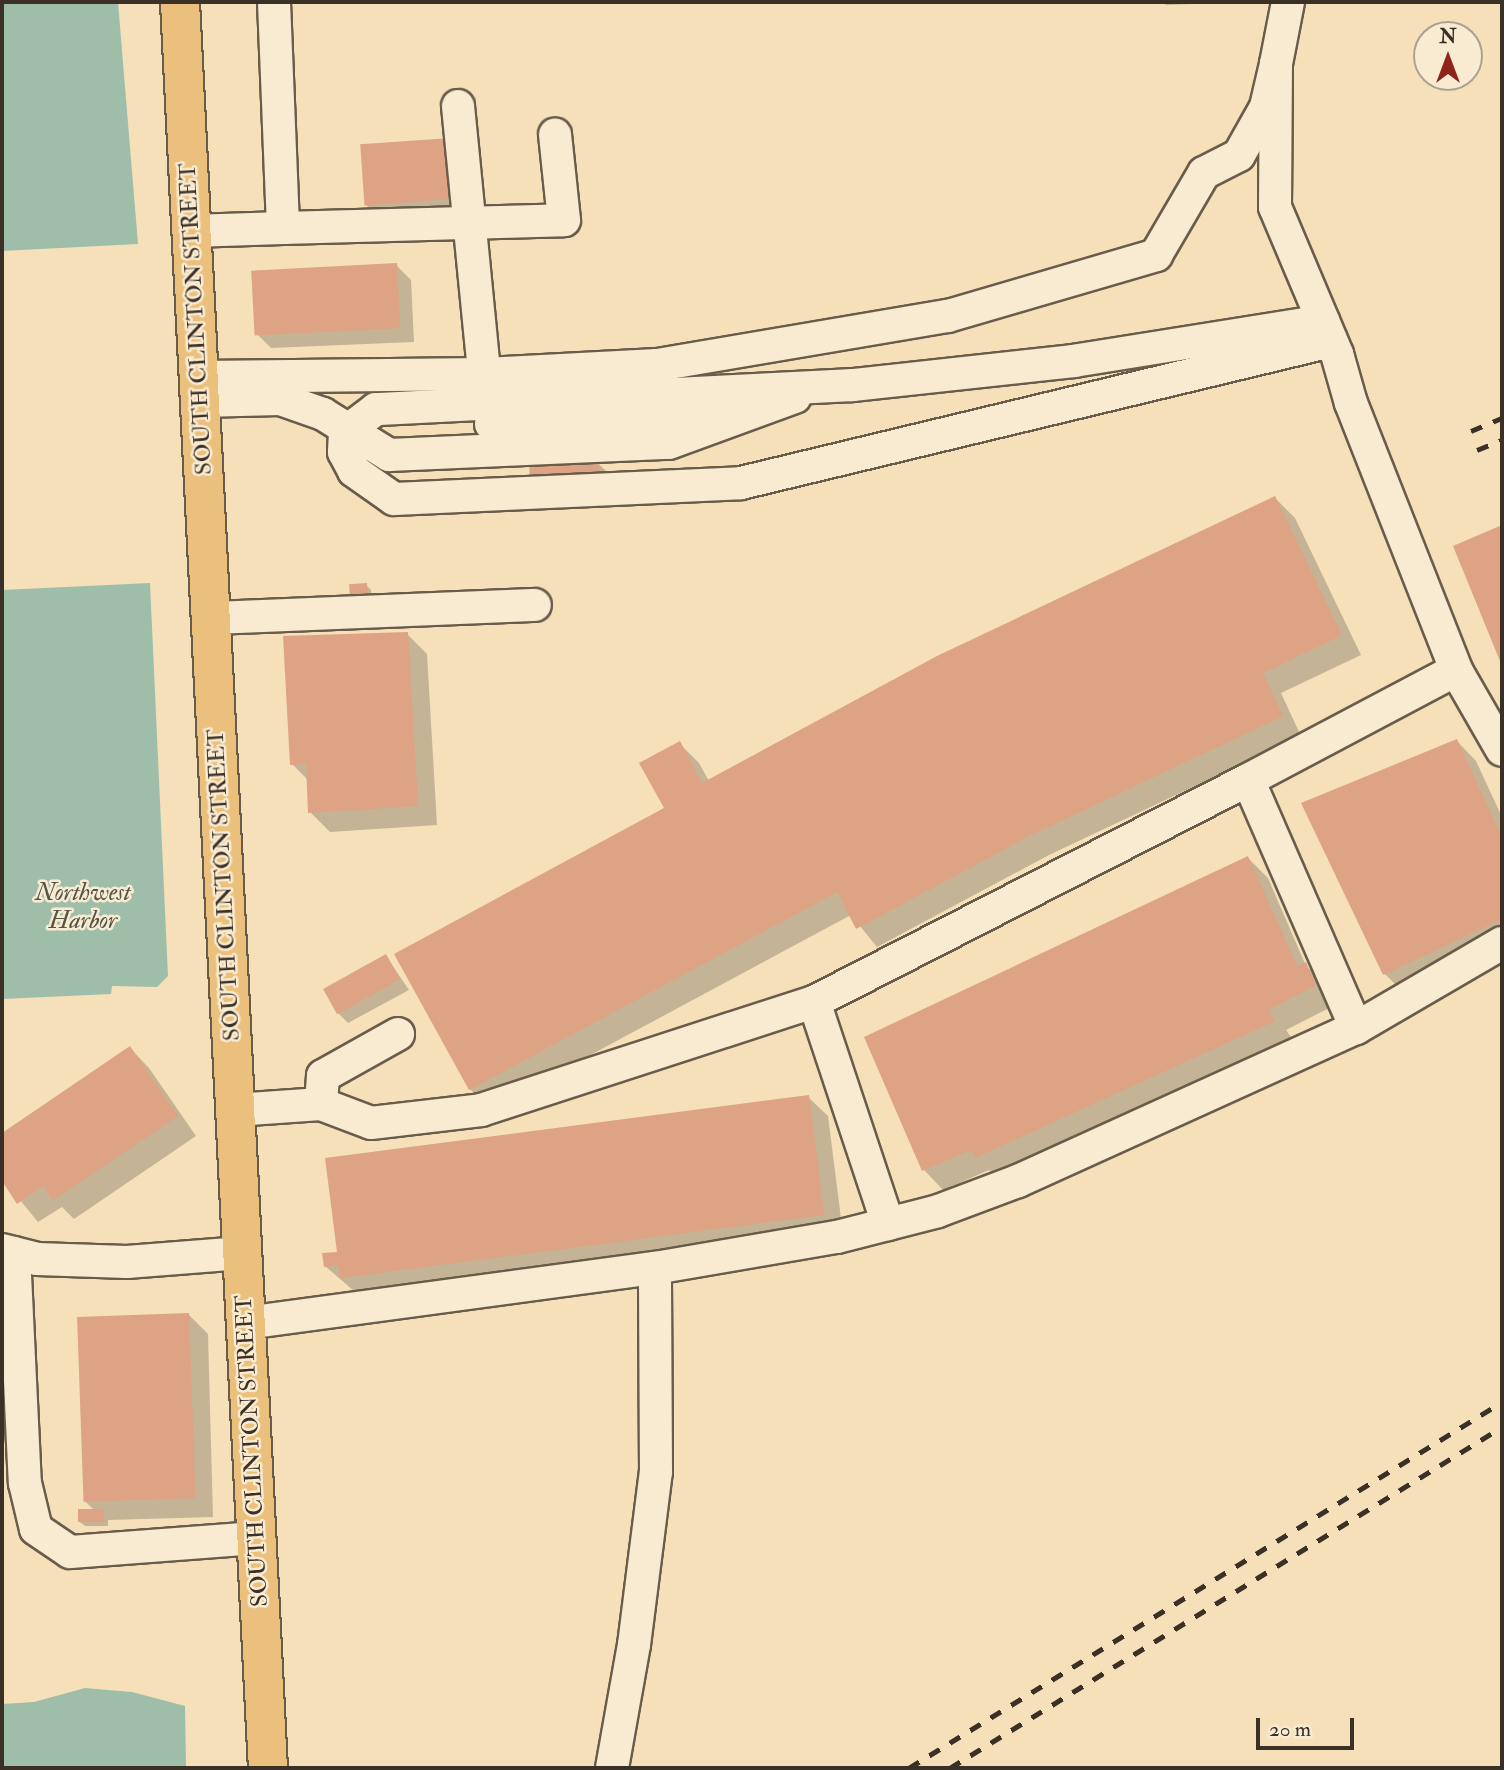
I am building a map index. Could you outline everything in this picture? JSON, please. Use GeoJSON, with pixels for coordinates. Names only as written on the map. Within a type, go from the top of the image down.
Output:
{"type":"FeatureCollection","features":[{"type":"Feature","properties":{"kind":"main road","name":"SOUTH CLINTON STREET"},"geometry":{"type":"LineString","coordinates":[[180,2],[268,1768]]}},
{"type":"Feature","properties":{"kind":"lane"},"geometry":{"type":"LineString","coordinates":[[274,2],[283,228]]}},
{"type":"Feature","properties":{"kind":"lane"},"geometry":{"type":"LineString","coordinates":[[1288,2],[1266,107],[1239,155],[1203,173],[1156,255],[948,316],[376,409],[352,425],[344,452],[354,471],[394,499],[741,483],[1327,331]]}},
{"type":"Feature","properties":{"kind":"lane"},"geometry":{"type":"LineString","coordinates":[[1276,64],[1275,207],[1292,257],[1327,331],[1456,670],[1494,718],[1502,750]]}},
{"type":"Feature","properties":{"kind":"lane"},"geometry":{"type":"LineString","coordinates":[[458,106],[486,389]]}},
{"type":"Feature","properties":{"kind":"lane"},"geometry":{"type":"LineString","coordinates":[[191,231],[564,220],[555,134]]}},
{"type":"Feature","properties":{"kind":"lane"},"geometry":{"type":"LineString","coordinates":[[199,389],[752,390],[825,386],[1074,361],[1327,331]]}},
{"type":"Feature","properties":{"kind":"lane"},"geometry":{"type":"LineString","coordinates":[[352,425],[389,455],[669,443],[825,386]]}},
{"type":"Feature","properties":{"kind":"lane"},"geometry":{"type":"LineString","coordinates":[[199,389],[280,399],[352,425],[389,428],[660,419],[752,390]]}},
{"type":"Feature","properties":{"kind":"lane"},"geometry":{"type":"LineString","coordinates":[[211,618],[535,605]]}},
{"type":"Feature","properties":{"kind":"lane"},"geometry":{"type":"LineString","coordinates":[[235,1110],[321,1104],[371,1123],[481,1110],[814,1002],[1248,780],[1456,670]]}},
{"type":"Feature","properties":{"kind":"lane"},"geometry":{"type":"LineString","coordinates":[[1248,780],[1356,1028]]}},
{"type":"Feature","properties":{"kind":"lane"},"geometry":{"type":"LineString","coordinates":[[246,1324],[655,1268],[888,1224],[1018,1181],[1356,1028],[1502,943]]}},
{"type":"Feature","properties":{"kind":"lane"},"geometry":{"type":"LineString","coordinates":[[814,1002],[888,1224]]}},
{"type":"Feature","properties":{"kind":"lane"},"geometry":{"type":"LineString","coordinates":[[321,1104],[323,1076],[398,1034]]}},
{"type":"Feature","properties":{"kind":"lane"},"geometry":{"type":"LineString","coordinates":[[242,1253],[127,1262],[37,1259],[8,1251],[25,1483],[36,1529],[69,1552],[256,1538]]}},
{"type":"Feature","properties":{"kind":"lane"},"geometry":{"type":"LineString","coordinates":[[612,1768],[634,1644],[656,1472],[655,1268]]}},
{"type":"Feature","properties":{"kind":"water"},"geometry":{"type":"Polygon","coordinates":[[[2,2],[118,2],[138,244],[2,251],[2,2]]]}},
{"type":"Feature","properties":{"kind":"water","name":"Northwest Harbor"},"geometry":{"type":"Polygon","coordinates":[[[150,583],[168,976],[157,987],[112,986],[111,994],[2,999],[2,590],[150,583]]]}},
{"type":"Feature","properties":{"kind":"water"},"geometry":{"type":"Polygon","coordinates":[[[85,1688],[132,1692],[185,1706],[186,1768],[2,1768],[2,1704],[34,1702],[85,1688]]]}},
{"type":"Feature","properties":{"kind":"pier"},"geometry":{"type":"Polygon","coordinates":[[[2,579],[150,579],[150,583],[2,583],[2,579]]]}},
{"type":"Feature","properties":{"kind":"building"},"geometry":{"type":"Polygon","coordinates":[[[451,138],[455,199],[364,205],[360,144],[451,138]]]}},
{"type":"Feature","properties":{"kind":"building"},"geometry":{"type":"Polygon","coordinates":[[[397,263],[400,328],[255,336],[251,271],[397,263]]]}},
{"type":"Feature","properties":{"kind":"building"},"geometry":{"type":"Polygon","coordinates":[[[529,459],[598,461],[599,471],[591,472],[592,479],[530,483],[529,459]]]}},
{"type":"Feature","properties":{"kind":"building"},"geometry":{"type":"Polygon","coordinates":[[[1275,496],[1342,635],[1263,673],[1283,716],[1029,836],[856,929],[837,892],[469,1090],[394,954],[664,808],[639,763],[680,741],[702,783],[937,656],[1275,496]]]}},
{"type":"Feature","properties":{"kind":"building"},"geometry":{"type":"Polygon","coordinates":[[[1502,525],[1502,666],[1453,546],[1502,525]]]}},
{"type":"Feature","properties":{"kind":"building"},"geometry":{"type":"Polygon","coordinates":[[[367,583],[368,599],[350,600],[349,584],[367,583]]]}},
{"type":"Feature","properties":{"kind":"building"},"geometry":{"type":"Polygon","coordinates":[[[408,632],[418,806],[308,813],[306,764],[290,765],[283,636],[408,632]]]}},
{"type":"Feature","properties":{"kind":"building"},"geometry":{"type":"Polygon","coordinates":[[[1457,739],[1502,838],[1502,919],[1383,975],[1301,803],[1457,739]]]}},
{"type":"Feature","properties":{"kind":"building"},"geometry":{"type":"Polygon","coordinates":[[[1248,856],[1297,966],[1306,962],[1316,985],[1268,1010],[1275,1021],[975,1158],[971,1150],[922,1171],[864,1037],[1248,856]]]}},
{"type":"Feature","properties":{"kind":"building"},"geometry":{"type":"Polygon","coordinates":[[[386,954],[400,979],[337,1014],[323,989],[386,954]]]}},
{"type":"Feature","properties":{"kind":"building"},"geometry":{"type":"Polygon","coordinates":[[[130,1046],[178,1116],[53,1200],[43,1186],[17,1204],[2,1181],[2,1133],[130,1046]]]}},
{"type":"Feature","properties":{"kind":"building"},"geometry":{"type":"Polygon","coordinates":[[[809,1095],[824,1215],[340,1278],[338,1265],[324,1267],[322,1253],[337,1252],[325,1158],[809,1095]]]}},
{"type":"Feature","properties":{"kind":"building"},"geometry":{"type":"Polygon","coordinates":[[[189,1313],[195,1498],[84,1502],[77,1317],[189,1313]]]}},
{"type":"Feature","properties":{"kind":"building"},"geometry":{"type":"Polygon","coordinates":[[[78,1509],[104,1509],[104,1522],[78,1522],[78,1509]]]}},
{"type":"Feature","properties":{"kind":"railway"},"geometry":{"type":"LineString","coordinates":[[1471,431],[1502,418]]}},
{"type":"Feature","properties":{"kind":"railway"},"geometry":{"type":"LineString","coordinates":[[1477,450],[1502,440]]}},
{"type":"Feature","properties":{"kind":"railway"},"geometry":{"type":"LineString","coordinates":[[909,1768],[1502,1402]]}},
{"type":"Feature","properties":{"kind":"railway"},"geometry":{"type":"LineString","coordinates":[[950,1768],[1502,1427]]}}]}
